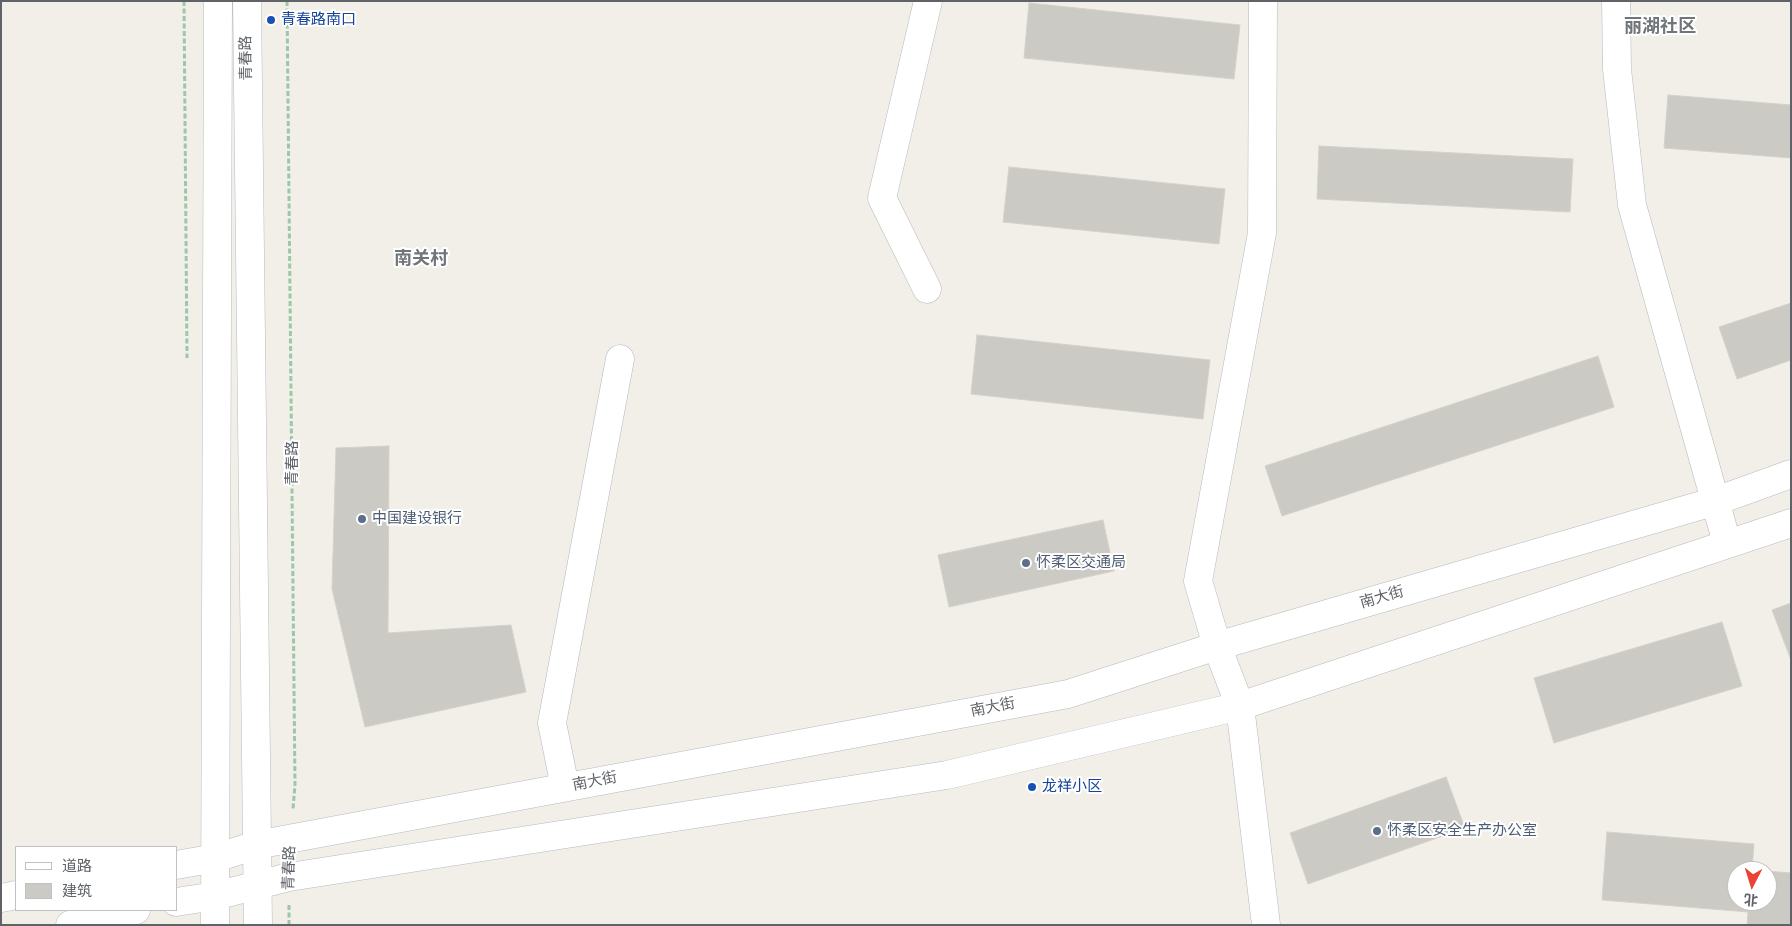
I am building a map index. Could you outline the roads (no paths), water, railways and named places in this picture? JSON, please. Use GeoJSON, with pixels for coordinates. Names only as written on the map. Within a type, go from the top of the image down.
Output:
{"type":"FeatureCollection","features":[{"type":"Feature","properties":{"kind":"main road","name":"青春路"},"geometry":{"type":"LineString","coordinates":[[216,925],[218,1]]}},
{"type":"Feature","properties":{"kind":"main road","name":"青春路"},"geometry":{"type":"LineString","coordinates":[[247,1],[258,925]]}},
{"type":"Feature","properties":{"kind":"main road"},"geometry":{"type":"LineString","coordinates":[[927,288],[882,198],[928,1]]}},
{"type":"Feature","properties":{"kind":"main road"},"geometry":{"type":"LineString","coordinates":[[1264,1],[1262,233],[1198,581],[1217,646],[1240,706],[1266,925]]}},
{"type":"Feature","properties":{"kind":"main road"},"geometry":{"type":"LineString","coordinates":[[1616,1],[1617,68],[1632,205],[1727,543]]}},
{"type":"Feature","properties":{"kind":"main road"},"geometry":{"type":"LineString","coordinates":[[565,787],[552,723],[620,359]]}},
{"type":"Feature","properties":{"kind":"main road","name":"南大街"},"geometry":{"type":"LineString","coordinates":[[178,864],[216,858],[256,845],[291,838],[1068,694],[1217,646],[1716,501],[1791,474]]}},
{"type":"Feature","properties":{"kind":"main road"},"geometry":{"type":"LineString","coordinates":[[178,902],[216,896],[289,877],[947,775],[1240,706],[1791,523]]}},
{"type":"Feature","properties":{"kind":"main road"},"geometry":{"type":"LineString","coordinates":[[1,898],[15,895]]}},
{"type":"Feature","properties":{"kind":"main road"},"geometry":{"type":"LineString","coordinates":[[70,925],[132,911]]}},
{"type":"Feature","properties":{"kind":"place","name":"青春路南口"},"geometry":{"type":"Point","coordinates":[271,20]}},
{"type":"Feature","properties":{"kind":"place","name":"中国建设银行"},"geometry":{"type":"Point","coordinates":[362,519]}},
{"type":"Feature","properties":{"kind":"place","name":"怀柔区交通局"},"geometry":{"type":"Point","coordinates":[1026,563]}},
{"type":"Feature","properties":{"kind":"place","name":"龙祥小区"},"geometry":{"type":"Point","coordinates":[1032,787]}},
{"type":"Feature","properties":{"kind":"place","name":"怀柔区安全生产办公室"},"geometry":{"type":"Point","coordinates":[1377,831]}},
{"type":"Feature","properties":{"kind":"district","name":"丽湖社区"},"geometry":{"type":"Point","coordinates":[1660,28]}},
{"type":"Feature","properties":{"kind":"district","name":"南关村"},"geometry":{"type":"Point","coordinates":[421,260]}}]}
